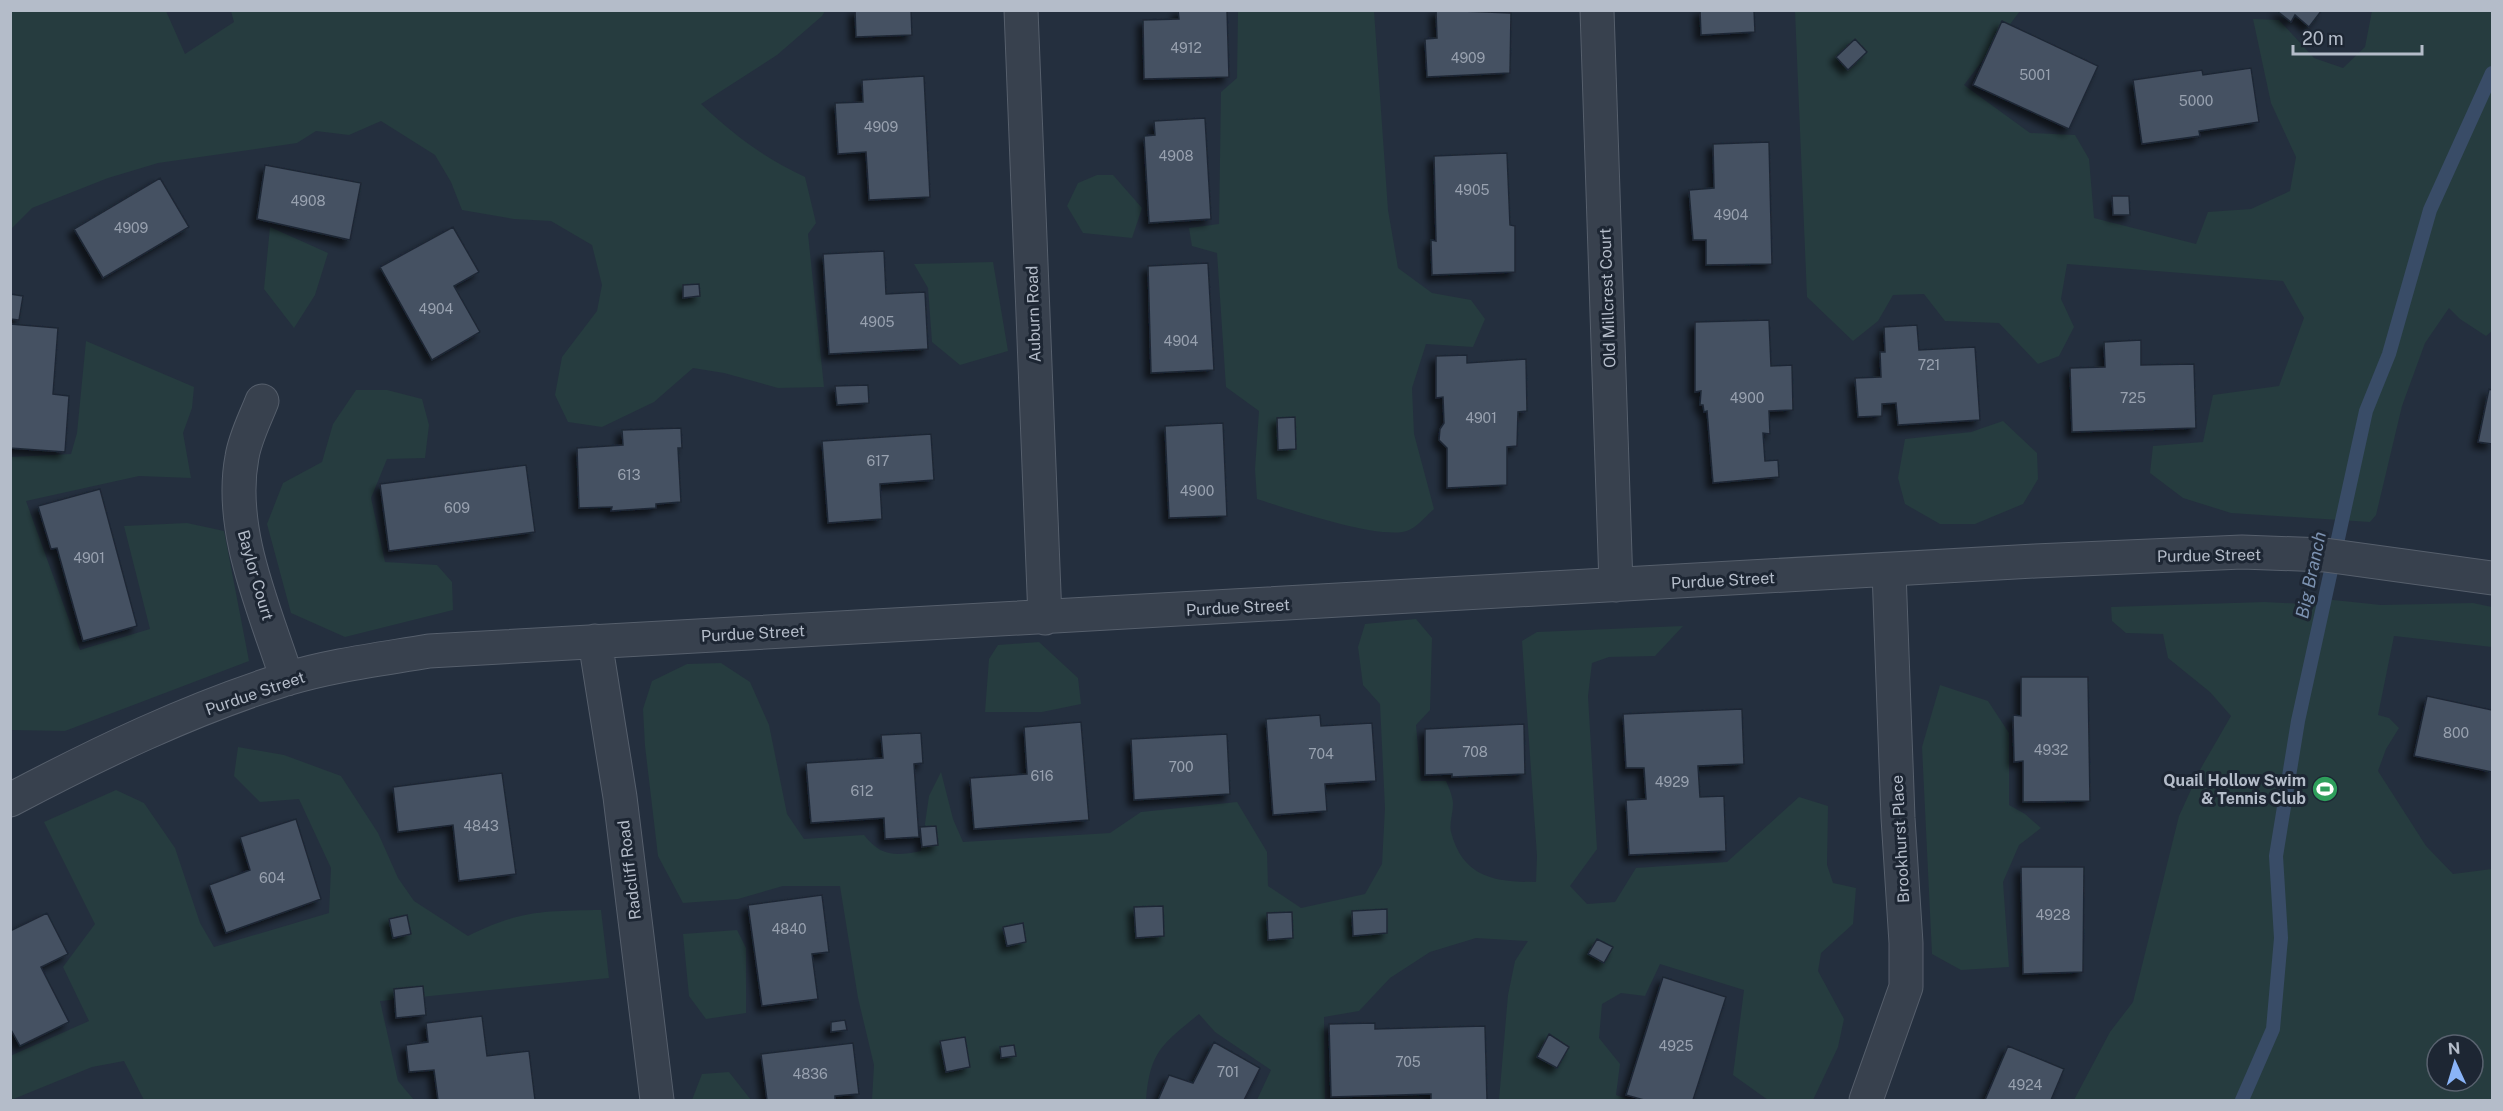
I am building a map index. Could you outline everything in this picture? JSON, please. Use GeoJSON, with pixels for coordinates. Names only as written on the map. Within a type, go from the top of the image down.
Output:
{"type":"FeatureCollection","features":[{"type":"Feature","properties":{"kind":"street","name":"Auburn Road"},"geometry":{"type":"LineString","coordinates":[[1021,10],[1045,618]]}},
{"type":"Feature","properties":{"kind":"street","name":"Old Millcrest Court"},"geometry":{"type":"LineString","coordinates":[[1597,10],[1616,585]]}},
{"type":"Feature","properties":{"kind":"street","name":"Baylor Court"},"geometry":{"type":"LineString","coordinates":[[262,400],[242,455],[238,498],[242,537],[287,679]]}},
{"type":"Feature","properties":{"kind":"street","name":"Purdue Street"},"geometry":{"type":"LineString","coordinates":[[10,800],[77,764],[164,725],[287,679],[429,651],[595,640],[1889,572],[2035,561],[2242,552],[2325,555],[2493,578]]}},
{"type":"Feature","properties":{"kind":"street","name":"Brookhurst Place"},"geometry":{"type":"LineString","coordinates":[[1866,1101],[1905,987],[1906,943],[1898,818],[1889,572]]}},
{"type":"Feature","properties":{"kind":"street","name":"Radcliff Road"},"geometry":{"type":"LineString","coordinates":[[595,640],[620,797],[657,1101]]}},
{"type":"Feature","properties":{"kind":"green space"},"geometry":{"type":"Polygon","coordinates":[[[11,11],[166,11],[185,54],[234,22],[231,11],[825,11],[777,55],[701,104],[750,145],[805,177],[816,223],[808,234],[824,387],[778,388],[724,373],[693,368],[654,402],[602,427],[568,422],[555,395],[562,357],[597,311],[602,285],[592,245],[551,221],[514,219],[462,210],[451,182],[435,155],[381,121],[349,135],[316,131],[297,143],[158,163],[108,178],[32,208],[11,229],[11,11]]]}},
{"type":"Feature","properties":{"kind":"green space"},"geometry":{"type":"Polygon","coordinates":[[[1238,11],[1374,11],[1388,210],[1398,268],[1432,293],[1471,300],[1485,319],[1473,347],[1426,344],[1412,388],[1414,434],[1434,509],[1409,530],[1396,532],[1358,528],[1257,499],[1255,469],[1259,411],[1226,387],[1217,253],[1192,246],[1189,228],[1219,224],[1221,92],[1237,78],[1238,11]]]}},
{"type":"Feature","properties":{"kind":"green space"},"geometry":{"type":"Polygon","coordinates":[[[1795,11],[2020,11],[1964,85],[2030,133],[2075,135],[2089,159],[2094,218],[2196,244],[2208,212],[2251,209],[2290,191],[2296,157],[2271,103],[2253,19],[2279,20],[2314,58],[2343,68],[2365,47],[2372,11],[2492,11],[2492,331],[2486,336],[2460,319],[2449,308],[2425,343],[2402,406],[2376,515],[2370,522],[2231,513],[2183,498],[2150,473],[2153,446],[2203,442],[2213,395],[2279,386],[2304,318],[2283,281],[2067,264],[2061,299],[2074,327],[2059,356],[2038,364],[1999,323],[1945,321],[1924,294],[1893,295],[1878,321],[1853,341],[1807,297],[1795,11]]]}},
{"type":"Feature","properties":{"kind":"green space"},"geometry":{"type":"Polygon","coordinates":[[[1097,175],[1113,175],[1142,208],[1132,238],[1083,233],[1067,206],[1078,183],[1097,175]]]}},
{"type":"Feature","properties":{"kind":"green space"},"geometry":{"type":"Polygon","coordinates":[[[270,227],[328,253],[315,295],[294,328],[264,289],[270,227]]]}},
{"type":"Feature","properties":{"kind":"green space"},"geometry":{"type":"Polygon","coordinates":[[[993,262],[1008,351],[960,365],[932,342],[928,288],[914,264],[993,262]]]}},
{"type":"Feature","properties":{"kind":"green space"},"geometry":{"type":"Polygon","coordinates":[[[86,341],[194,387],[192,408],[183,433],[191,478],[139,476],[26,501],[80,650],[150,629],[124,526],[187,523],[224,531],[249,661],[65,731],[11,730],[11,457],[71,454],[77,433],[86,341]]]}},
{"type":"Feature","properties":{"kind":"green space"},"geometry":{"type":"Polygon","coordinates":[[[356,390],[387,390],[422,399],[429,425],[425,458],[387,459],[371,498],[385,562],[437,565],[452,582],[453,610],[345,637],[291,613],[267,524],[283,483],[322,462],[333,424],[356,390]]]}},
{"type":"Feature","properties":{"kind":"green space"},"geometry":{"type":"Polygon","coordinates":[[[2003,421],[2037,453],[2038,479],[2023,504],[1975,524],[1940,524],[1905,504],[1898,478],[1905,439],[1971,432],[2003,421]]]}},
{"type":"Feature","properties":{"kind":"green space"},"geometry":{"type":"Polygon","coordinates":[[[2324,599],[2381,605],[2473,603],[2492,607],[2492,647],[2394,636],[2378,715],[2389,718],[2399,728],[2386,749],[2378,771],[2426,846],[2453,874],[2492,869],[2492,1100],[2074,1100],[2110,1032],[2133,1002],[2179,816],[2201,768],[2231,716],[2210,692],[2168,658],[2163,634],[2126,633],[2112,621],[2111,607],[2265,602],[2322,605],[2324,599]]]}},
{"type":"Feature","properties":{"kind":"green space"},"geometry":{"type":"Polygon","coordinates":[[[1416,619],[1432,638],[1430,710],[1416,725],[1421,781],[1446,781],[1453,801],[1451,832],[1456,847],[1472,868],[1494,878],[1521,882],[1536,882],[1537,856],[1522,641],[1537,632],[1683,626],[1655,656],[1609,657],[1592,663],[1588,696],[1597,849],[1570,886],[1587,904],[1615,902],[1636,868],[1727,862],[1799,797],[1828,806],[1827,865],[1833,883],[1856,888],[1853,924],[1821,953],[1818,971],[1844,1019],[1838,1047],[1813,1100],[1768,1100],[1733,1075],[1744,990],[1660,964],[1645,996],[1621,993],[1602,1004],[1599,1038],[1620,1064],[1616,1095],[1630,1100],[1499,1100],[1508,995],[1515,961],[1528,941],[1476,938],[1430,952],[1390,978],[1359,1011],[1324,1017],[1325,1100],[1257,1100],[1271,1070],[1215,1032],[1199,1014],[1167,1041],[1160,1050],[1151,1070],[1146,1100],[872,1100],[874,1065],[858,998],[840,886],[783,886],[738,899],[683,903],[658,856],[643,709],[652,681],[687,664],[721,663],[750,682],[769,725],[787,814],[804,839],[864,835],[877,847],[890,853],[904,854],[921,851],[929,796],[941,772],[953,819],[963,842],[1110,833],[1141,812],[1237,802],[1267,852],[1268,886],[1301,908],[1365,894],[1382,864],[1385,808],[1380,704],[1363,685],[1358,647],[1365,624],[1416,619]]]}},
{"type":"Feature","properties":{"kind":"green space"},"geometry":{"type":"Polygon","coordinates":[[[1039,642],[1078,678],[1081,704],[1042,712],[985,712],[989,659],[998,645],[1039,642]]]}},
{"type":"Feature","properties":{"kind":"green space"},"geometry":{"type":"Polygon","coordinates":[[[1940,685],[1988,701],[2009,733],[2009,805],[2025,814],[2041,828],[2019,845],[2003,882],[2009,967],[1961,970],[1932,954],[1922,747],[1940,685]]]}},
{"type":"Feature","properties":{"kind":"green space"},"geometry":{"type":"Polygon","coordinates":[[[238,747],[284,755],[341,776],[378,833],[398,878],[414,901],[468,936],[503,921],[533,914],[601,910],[609,978],[380,1001],[398,1081],[414,1100],[144,1100],[124,1061],[92,1067],[11,1100],[10,1056],[89,1021],[63,967],[95,924],[44,822],[116,790],[144,803],[175,848],[200,923],[214,947],[329,913],[331,868],[299,799],[260,802],[234,776],[238,747]]]}},
{"type":"Feature","properties":{"kind":"green space"},"geometry":{"type":"Polygon","coordinates":[[[737,930],[746,948],[746,1013],[706,1019],[689,996],[683,934],[737,930]]]}},
{"type":"Feature","properties":{"kind":"green space"},"geometry":{"type":"Polygon","coordinates":[[[729,1072],[751,1100],[692,1100],[702,1074],[729,1072]]]}},
{"type":"Feature","properties":{"kind":"building"},"geometry":{"type":"Polygon","coordinates":[[[855,10],[911,10],[912,35],[856,37],[855,10]]]}},
{"type":"Feature","properties":{"kind":"building"},"geometry":{"type":"Polygon","coordinates":[[[1178,10],[1227,10],[1229,77],[1144,79],[1143,20],[1179,19],[1178,10]]]}},
{"type":"Feature","properties":{"kind":"building"},"geometry":{"type":"Polygon","coordinates":[[[1436,10],[1511,13],[1510,73],[1427,77],[1425,39],[1437,38],[1436,10]]]}},
{"type":"Feature","properties":{"kind":"building"},"geometry":{"type":"Polygon","coordinates":[[[1700,10],[1754,10],[1755,32],[1701,35],[1700,10]]]}},
{"type":"Feature","properties":{"kind":"building"},"geometry":{"type":"Polygon","coordinates":[[[2322,10],[2309,27],[2295,15],[2291,22],[2277,11],[2322,10]]]}},
{"type":"Feature","properties":{"kind":"building"},"geometry":{"type":"Polygon","coordinates":[[[2002,21],[2098,66],[2069,129],[1973,85],[2002,21]]]}},
{"type":"Feature","properties":{"kind":"building"},"geometry":{"type":"Polygon","coordinates":[[[1855,39],[1867,52],[1848,70],[1836,57],[1855,39]]]}},
{"type":"Feature","properties":{"kind":"building"},"geometry":{"type":"Polygon","coordinates":[[[2251,68],[2259,122],[2199,131],[2200,136],[2142,144],[2133,80],[2202,70],[2203,75],[2251,68]]]}},
{"type":"Feature","properties":{"kind":"building"},"geometry":{"type":"Polygon","coordinates":[[[924,76],[930,197],[869,200],[866,152],[838,154],[835,103],[863,102],[862,80],[924,76]]]}},
{"type":"Feature","properties":{"kind":"building"},"geometry":{"type":"Polygon","coordinates":[[[1205,118],[1211,219],[1149,223],[1144,136],[1155,135],[1154,121],[1205,118]]]}},
{"type":"Feature","properties":{"kind":"building"},"geometry":{"type":"Polygon","coordinates":[[[1769,142],[1772,264],[1706,265],[1706,240],[1693,240],[1689,190],[1714,188],[1713,144],[1769,142]]]}},
{"type":"Feature","properties":{"kind":"building"},"geometry":{"type":"Polygon","coordinates":[[[1507,153],[1510,225],[1515,226],[1515,272],[1432,275],[1431,240],[1436,241],[1434,156],[1507,153]]]}},
{"type":"Feature","properties":{"kind":"building"},"geometry":{"type":"Polygon","coordinates":[[[265,165],[361,183],[350,240],[257,219],[265,165]]]}},
{"type":"Feature","properties":{"kind":"building"},"geometry":{"type":"Polygon","coordinates":[[[160,178],[189,227],[103,278],[74,229],[160,178]]]}},
{"type":"Feature","properties":{"kind":"building"},"geometry":{"type":"Polygon","coordinates":[[[2112,196],[2129,196],[2130,215],[2113,215],[2112,196]]]}},
{"type":"Feature","properties":{"kind":"building"},"geometry":{"type":"Polygon","coordinates":[[[453,227],[479,272],[454,286],[480,332],[432,360],[380,267],[453,227]]]}},
{"type":"Feature","properties":{"kind":"building"},"geometry":{"type":"Polygon","coordinates":[[[884,251],[886,294],[925,292],[928,349],[829,354],[823,254],[884,251]]]}},
{"type":"Feature","properties":{"kind":"building"},"geometry":{"type":"Polygon","coordinates":[[[1208,263],[1214,370],[1151,373],[1148,266],[1208,263]]]}},
{"type":"Feature","properties":{"kind":"building"},"geometry":{"type":"Polygon","coordinates":[[[699,284],[700,296],[683,298],[683,285],[699,284]]]}},
{"type":"Feature","properties":{"kind":"building"},"geometry":{"type":"Polygon","coordinates":[[[10,294],[23,296],[19,320],[10,319],[10,294]]]}},
{"type":"Feature","properties":{"kind":"building"},"geometry":{"type":"Polygon","coordinates":[[[1769,320],[1771,366],[1792,365],[1793,410],[1769,411],[1770,434],[1763,433],[1765,461],[1778,460],[1779,477],[1713,483],[1707,411],[1704,412],[1703,405],[1700,405],[1701,391],[1695,392],[1695,322],[1769,320]]]}},
{"type":"Feature","properties":{"kind":"building"},"geometry":{"type":"Polygon","coordinates":[[[10,324],[58,328],[53,394],[69,396],[65,452],[10,448],[10,324]]]}},
{"type":"Feature","properties":{"kind":"building"},"geometry":{"type":"Polygon","coordinates":[[[1917,325],[1919,350],[1975,347],[1980,420],[1898,425],[1896,403],[1882,404],[1882,416],[1858,417],[1855,378],[1881,377],[1880,352],[1885,352],[1884,327],[1917,325]]]}},
{"type":"Feature","properties":{"kind":"building"},"geometry":{"type":"Polygon","coordinates":[[[2141,340],[2141,365],[2194,364],[2196,428],[2072,432],[2070,368],[2105,367],[2104,342],[2141,340]]]}},
{"type":"Feature","properties":{"kind":"building"},"geometry":{"type":"Polygon","coordinates":[[[1467,355],[1467,363],[1526,359],[1527,411],[1518,412],[1517,446],[1507,447],[1507,485],[1447,488],[1447,448],[1439,440],[1440,429],[1444,423],[1443,397],[1436,398],[1436,356],[1467,355]]]}},
{"type":"Feature","properties":{"kind":"building"},"geometry":{"type":"Polygon","coordinates":[[[868,385],[869,403],[837,405],[835,386],[868,385]]]}},
{"type":"Feature","properties":{"kind":"building"},"geometry":{"type":"Polygon","coordinates":[[[2489,389],[2492,390],[2492,444],[2478,442],[2489,389]]]}},
{"type":"Feature","properties":{"kind":"building"},"geometry":{"type":"Polygon","coordinates":[[[1295,417],[1296,449],[1278,450],[1277,418],[1295,417]]]}},
{"type":"Feature","properties":{"kind":"building"},"geometry":{"type":"Polygon","coordinates":[[[1223,423],[1227,516],[1169,518],[1165,426],[1223,423]]]}},
{"type":"Feature","properties":{"kind":"building"},"geometry":{"type":"Polygon","coordinates":[[[681,428],[682,448],[678,448],[681,502],[656,504],[656,508],[611,511],[612,507],[579,508],[577,448],[623,445],[622,430],[681,428]]]}},
{"type":"Feature","properties":{"kind":"building"},"geometry":{"type":"Polygon","coordinates":[[[931,434],[934,480],[880,484],[882,519],[828,523],[822,441],[931,434]]]}},
{"type":"Feature","properties":{"kind":"building"},"geometry":{"type":"Polygon","coordinates":[[[526,465],[535,532],[389,551],[380,484],[526,465]]]}},
{"type":"Feature","properties":{"kind":"building"},"geometry":{"type":"Polygon","coordinates":[[[100,489],[137,626],[83,641],[57,548],[51,549],[38,506],[100,489]]]}},
{"type":"Feature","properties":{"kind":"building"},"geometry":{"type":"Polygon","coordinates":[[[2021,677],[2088,677],[2090,801],[2023,802],[2023,761],[2014,762],[2013,715],[2021,716],[2021,677]]]}},
{"type":"Feature","properties":{"kind":"building"},"geometry":{"type":"Polygon","coordinates":[[[2427,696],[2492,710],[2492,772],[2414,756],[2427,696]]]}},
{"type":"Feature","properties":{"kind":"building"},"geometry":{"type":"Polygon","coordinates":[[[1742,709],[1744,764],[1698,766],[1700,797],[1724,796],[1726,851],[1629,855],[1626,800],[1646,799],[1644,768],[1626,768],[1623,714],[1742,709]]]}},
{"type":"Feature","properties":{"kind":"building"},"geometry":{"type":"Polygon","coordinates":[[[1320,715],[1321,726],[1372,723],[1376,781],[1325,784],[1327,811],[1273,815],[1266,719],[1320,715]]]}},
{"type":"Feature","properties":{"kind":"building"},"geometry":{"type":"Polygon","coordinates":[[[1081,722],[1089,820],[974,829],[970,778],[1027,774],[1024,727],[1081,722]]]}},
{"type":"Feature","properties":{"kind":"building"},"geometry":{"type":"Polygon","coordinates":[[[1524,724],[1525,774],[1452,777],[1452,774],[1425,775],[1425,729],[1524,724]]]}},
{"type":"Feature","properties":{"kind":"building"},"geometry":{"type":"Polygon","coordinates":[[[921,733],[923,763],[914,764],[919,837],[885,839],[884,818],[811,823],[806,763],[883,758],[881,735],[921,733]]]}},
{"type":"Feature","properties":{"kind":"building"},"geometry":{"type":"Polygon","coordinates":[[[1227,734],[1230,794],[1134,800],[1131,739],[1227,734]]]}},
{"type":"Feature","properties":{"kind":"building"},"geometry":{"type":"Polygon","coordinates":[[[502,773],[516,874],[459,881],[453,825],[398,832],[393,787],[502,773]]]}},
{"type":"Feature","properties":{"kind":"building"},"geometry":{"type":"Polygon","coordinates":[[[296,819],[321,899],[226,933],[209,885],[250,870],[240,837],[296,819]]]}},
{"type":"Feature","properties":{"kind":"building"},"geometry":{"type":"Polygon","coordinates":[[[936,826],[938,845],[922,847],[920,827],[936,826]]]}},
{"type":"Feature","properties":{"kind":"building"},"geometry":{"type":"Polygon","coordinates":[[[2021,867],[2084,867],[2083,972],[2023,974],[2021,867]]]}},
{"type":"Feature","properties":{"kind":"building"},"geometry":{"type":"Polygon","coordinates":[[[822,895],[829,952],[812,954],[818,999],[762,1006],[748,905],[822,895]]]}},
{"type":"Feature","properties":{"kind":"building"},"geometry":{"type":"Polygon","coordinates":[[[1163,906],[1164,936],[1136,938],[1134,907],[1163,906]]]}},
{"type":"Feature","properties":{"kind":"building"},"geometry":{"type":"Polygon","coordinates":[[[1387,909],[1387,933],[1353,936],[1352,911],[1387,909]]]}},
{"type":"Feature","properties":{"kind":"building"},"geometry":{"type":"Polygon","coordinates":[[[1292,912],[1293,938],[1268,940],[1267,913],[1292,912]]]}},
{"type":"Feature","properties":{"kind":"building"},"geometry":{"type":"Polygon","coordinates":[[[47,913],[68,954],[41,967],[69,1022],[20,1046],[10,1028],[10,931],[47,913]]]}},
{"type":"Feature","properties":{"kind":"building"},"geometry":{"type":"Polygon","coordinates":[[[407,915],[411,934],[393,938],[389,919],[407,915]]]}},
{"type":"Feature","properties":{"kind":"building"},"geometry":{"type":"Polygon","coordinates":[[[1023,923],[1026,942],[1007,946],[1003,927],[1023,923]]]}},
{"type":"Feature","properties":{"kind":"building"},"geometry":{"type":"Polygon","coordinates":[[[1597,939],[1613,947],[1604,963],[1588,954],[1597,939]]]}},
{"type":"Feature","properties":{"kind":"building"},"geometry":{"type":"Polygon","coordinates":[[[1663,977],[1726,997],[1693,1100],[1644,1100],[1626,1095],[1663,977]]]}},
{"type":"Feature","properties":{"kind":"building"},"geometry":{"type":"Polygon","coordinates":[[[423,986],[426,1015],[396,1018],[394,989],[423,986]]]}},
{"type":"Feature","properties":{"kind":"building"},"geometry":{"type":"Polygon","coordinates":[[[482,1016],[487,1056],[529,1051],[535,1100],[438,1100],[434,1070],[409,1072],[406,1045],[428,1042],[426,1023],[482,1016]]]}},
{"type":"Feature","properties":{"kind":"building"},"geometry":{"type":"Polygon","coordinates":[[[845,1020],[847,1030],[831,1032],[831,1022],[845,1020]]]}},
{"type":"Feature","properties":{"kind":"building"},"geometry":{"type":"Polygon","coordinates":[[[1375,1023],[1375,1029],[1485,1026],[1487,1100],[1431,1100],[1431,1094],[1331,1097],[1329,1024],[1375,1023]]]}},
{"type":"Feature","properties":{"kind":"building"},"geometry":{"type":"Polygon","coordinates":[[[1549,1034],[1569,1047],[1557,1068],[1537,1057],[1549,1034]]]}},
{"type":"Feature","properties":{"kind":"building"},"geometry":{"type":"Polygon","coordinates":[[[965,1037],[970,1067],[946,1072],[940,1041],[965,1037]]]}},
{"type":"Feature","properties":{"kind":"building"},"geometry":{"type":"Polygon","coordinates":[[[1214,1042],[1260,1068],[1244,1100],[1158,1100],[1169,1075],[1193,1083],[1214,1042]]]}},
{"type":"Feature","properties":{"kind":"building"},"geometry":{"type":"Polygon","coordinates":[[[853,1043],[859,1094],[835,1096],[835,1100],[767,1100],[761,1054],[853,1043]]]}},
{"type":"Feature","properties":{"kind":"building"},"geometry":{"type":"Polygon","coordinates":[[[1014,1045],[1016,1056],[1001,1058],[1000,1047],[1014,1045]]]}},
{"type":"Feature","properties":{"kind":"building"},"geometry":{"type":"Polygon","coordinates":[[[2008,1046],[2064,1069],[2051,1100],[1985,1100],[2008,1046]]]}},
{"type":"Feature","properties":{"kind":"waterway","name":"Big Branch"},"geometry":{"type":"LineString","coordinates":[[2242,1100],[2273,1029],[2281,938],[2276,856],[2298,721],[2366,411],[2389,354],[2430,210],[2492,73]]}},
{"type":"Feature","properties":{"kind":"place","name":"Quail Hollow Swim & Tennis Club"},"geometry":{"type":"Point","coordinates":[2325,789]}}]}
